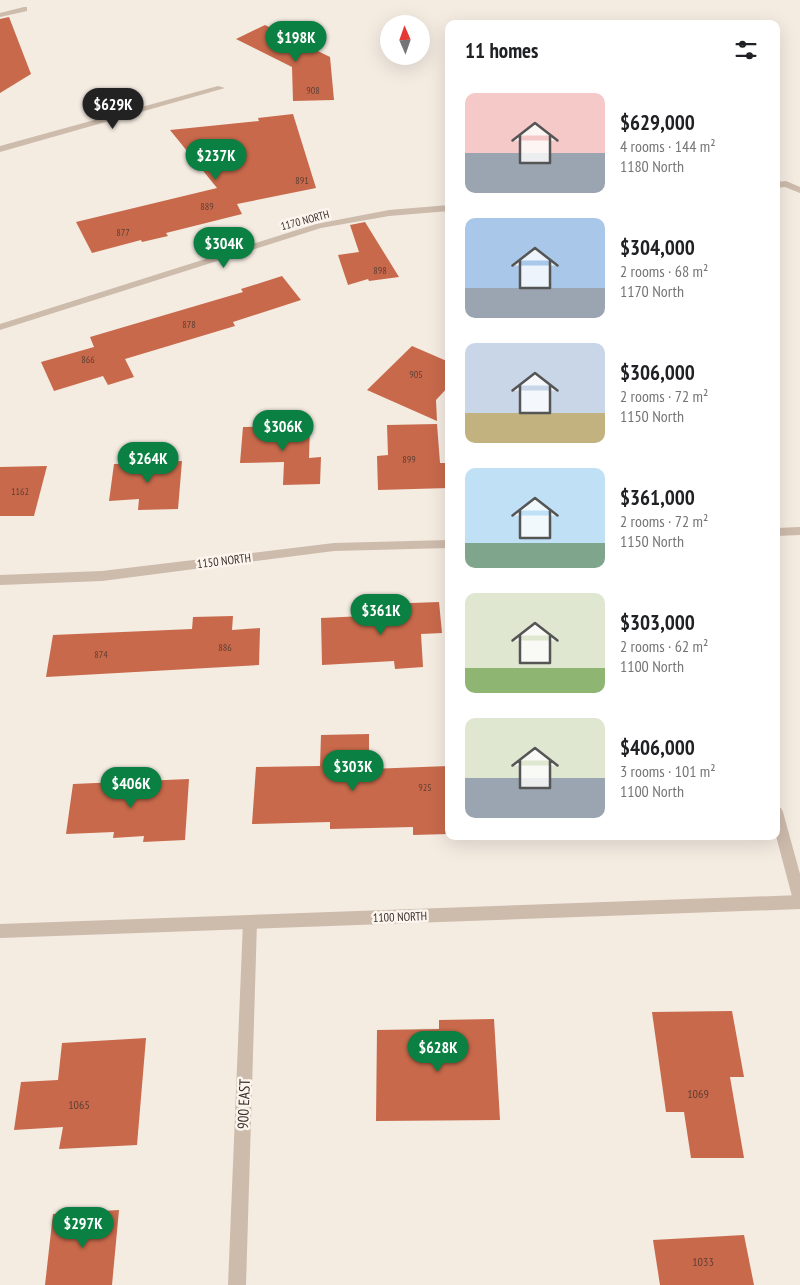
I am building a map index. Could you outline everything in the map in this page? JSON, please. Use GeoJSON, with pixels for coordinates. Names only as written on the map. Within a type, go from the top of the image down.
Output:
{"type":"FeatureCollection","features":[{"type":"Feature","properties":{"kind":"street"},"geometry":{"type":"LineString","coordinates":[[0,15],[24,9]]}},
{"type":"Feature","properties":{"kind":"street"},"geometry":{"type":"LineString","coordinates":[[0,149],[221,88]]}},
{"type":"Feature","properties":{"kind":"street"},"geometry":{"type":"LineString","coordinates":[[780,185],[786,184],[800,190]]}},
{"type":"Feature","properties":{"kind":"street","name":"1170 NORTH"},"geometry":{"type":"LineString","coordinates":[[0,328],[319,226],[389,214],[445,208]]}},
{"type":"Feature","properties":{"kind":"street"},"geometry":{"type":"LineString","coordinates":[[780,532],[800,531]]}},
{"type":"Feature","properties":{"kind":"street","name":"1150 NORTH"},"geometry":{"type":"LineString","coordinates":[[0,580],[102,576],[334,548],[445,544]]}},
{"type":"Feature","properties":{"kind":"street"},"geometry":{"type":"LineString","coordinates":[[780,827],[800,901]]}},
{"type":"Feature","properties":{"kind":"street","name":"1100 NORTH"},"geometry":{"type":"LineString","coordinates":[[0,931],[800,901]]}},
{"type":"Feature","properties":{"kind":"street","name":"900 EAST"},"geometry":{"type":"LineString","coordinates":[[236,1285],[250,922]]}},
{"type":"Feature","properties":{"kind":"building"},"geometry":{"type":"Polygon","coordinates":[[[9,17],[31,74],[0,93],[0,19],[9,17]]]}},
{"type":"Feature","properties":{"kind":"building"},"geometry":{"type":"Polygon","coordinates":[[[265,25],[330,57],[334,100],[293,101],[292,67],[236,39],[265,25]]]}},
{"type":"Feature","properties":{"kind":"building"},"geometry":{"type":"Polygon","coordinates":[[[293,114],[316,188],[237,204],[242,214],[166,233],[168,236],[142,242],[141,240],[92,253],[76,222],[217,188],[170,130],[259,121],[258,118],[293,114]]]}},
{"type":"Feature","properties":{"kind":"building"},"geometry":{"type":"Polygon","coordinates":[[[365,222],[399,277],[369,281],[368,279],[348,285],[338,255],[359,252],[350,225],[365,222]]]}},
{"type":"Feature","properties":{"kind":"building"},"geometry":{"type":"Polygon","coordinates":[[[282,276],[301,300],[233,322],[235,326],[125,359],[134,377],[108,385],[103,376],[54,391],[41,362],[94,347],[90,337],[243,292],[241,289],[282,276]]]}},
{"type":"Feature","properties":{"kind":"building"},"geometry":{"type":"Polygon","coordinates":[[[412,346],[445,360],[445,390],[436,400],[437,421],[367,390],[412,346]]]}},
{"type":"Feature","properties":{"kind":"building"},"geometry":{"type":"Polygon","coordinates":[[[437,424],[440,463],[445,463],[445,488],[378,490],[377,456],[388,455],[387,425],[437,424]]]}},
{"type":"Feature","properties":{"kind":"building"},"geometry":{"type":"Polygon","coordinates":[[[310,426],[309,458],[321,457],[320,484],[283,485],[284,462],[240,463],[243,427],[310,426]]]}},
{"type":"Feature","properties":{"kind":"building"},"geometry":{"type":"Polygon","coordinates":[[[182,461],[178,509],[138,510],[139,499],[109,501],[114,464],[182,461]]]}},
{"type":"Feature","properties":{"kind":"building"},"geometry":{"type":"Polygon","coordinates":[[[47,466],[34,516],[0,516],[0,467],[47,466]]]}},
{"type":"Feature","properties":{"kind":"building"},"geometry":{"type":"Polygon","coordinates":[[[439,602],[442,633],[421,634],[423,667],[395,669],[394,661],[322,665],[321,618],[385,615],[384,604],[439,602]]]}},
{"type":"Feature","properties":{"kind":"building"},"geometry":{"type":"Polygon","coordinates":[[[233,616],[232,630],[260,628],[259,665],[46,677],[53,635],[192,629],[193,617],[233,616]]]}},
{"type":"Feature","properties":{"kind":"building"},"geometry":{"type":"Polygon","coordinates":[[[369,734],[369,769],[445,766],[445,834],[413,835],[413,827],[330,829],[330,822],[252,824],[256,767],[320,766],[321,735],[369,734]]]}},
{"type":"Feature","properties":{"kind":"building"},"geometry":{"type":"Polygon","coordinates":[[[189,779],[185,840],[143,842],[144,836],[113,838],[114,832],[66,834],[73,784],[189,779]]]}},
{"type":"Feature","properties":{"kind":"building"},"geometry":{"type":"Polygon","coordinates":[[[732,1011],[744,1077],[730,1077],[744,1158],[691,1158],[684,1112],[666,1112],[652,1012],[732,1011]]]}},
{"type":"Feature","properties":{"kind":"building"},"geometry":{"type":"Polygon","coordinates":[[[494,1019],[500,1120],[376,1121],[377,1030],[439,1029],[439,1020],[494,1019]]]}},
{"type":"Feature","properties":{"kind":"building"},"geometry":{"type":"Polygon","coordinates":[[[146,1038],[137,1145],[59,1149],[63,1127],[14,1130],[21,1082],[58,1080],[62,1043],[146,1038]]]}},
{"type":"Feature","properties":{"kind":"building"},"geometry":{"type":"Polygon","coordinates":[[[119,1210],[112,1285],[45,1285],[53,1214],[119,1210]]]}},
{"type":"Feature","properties":{"kind":"building"},"geometry":{"type":"Polygon","coordinates":[[[744,1235],[754,1285],[660,1285],[653,1240],[744,1235]]]}}]}
